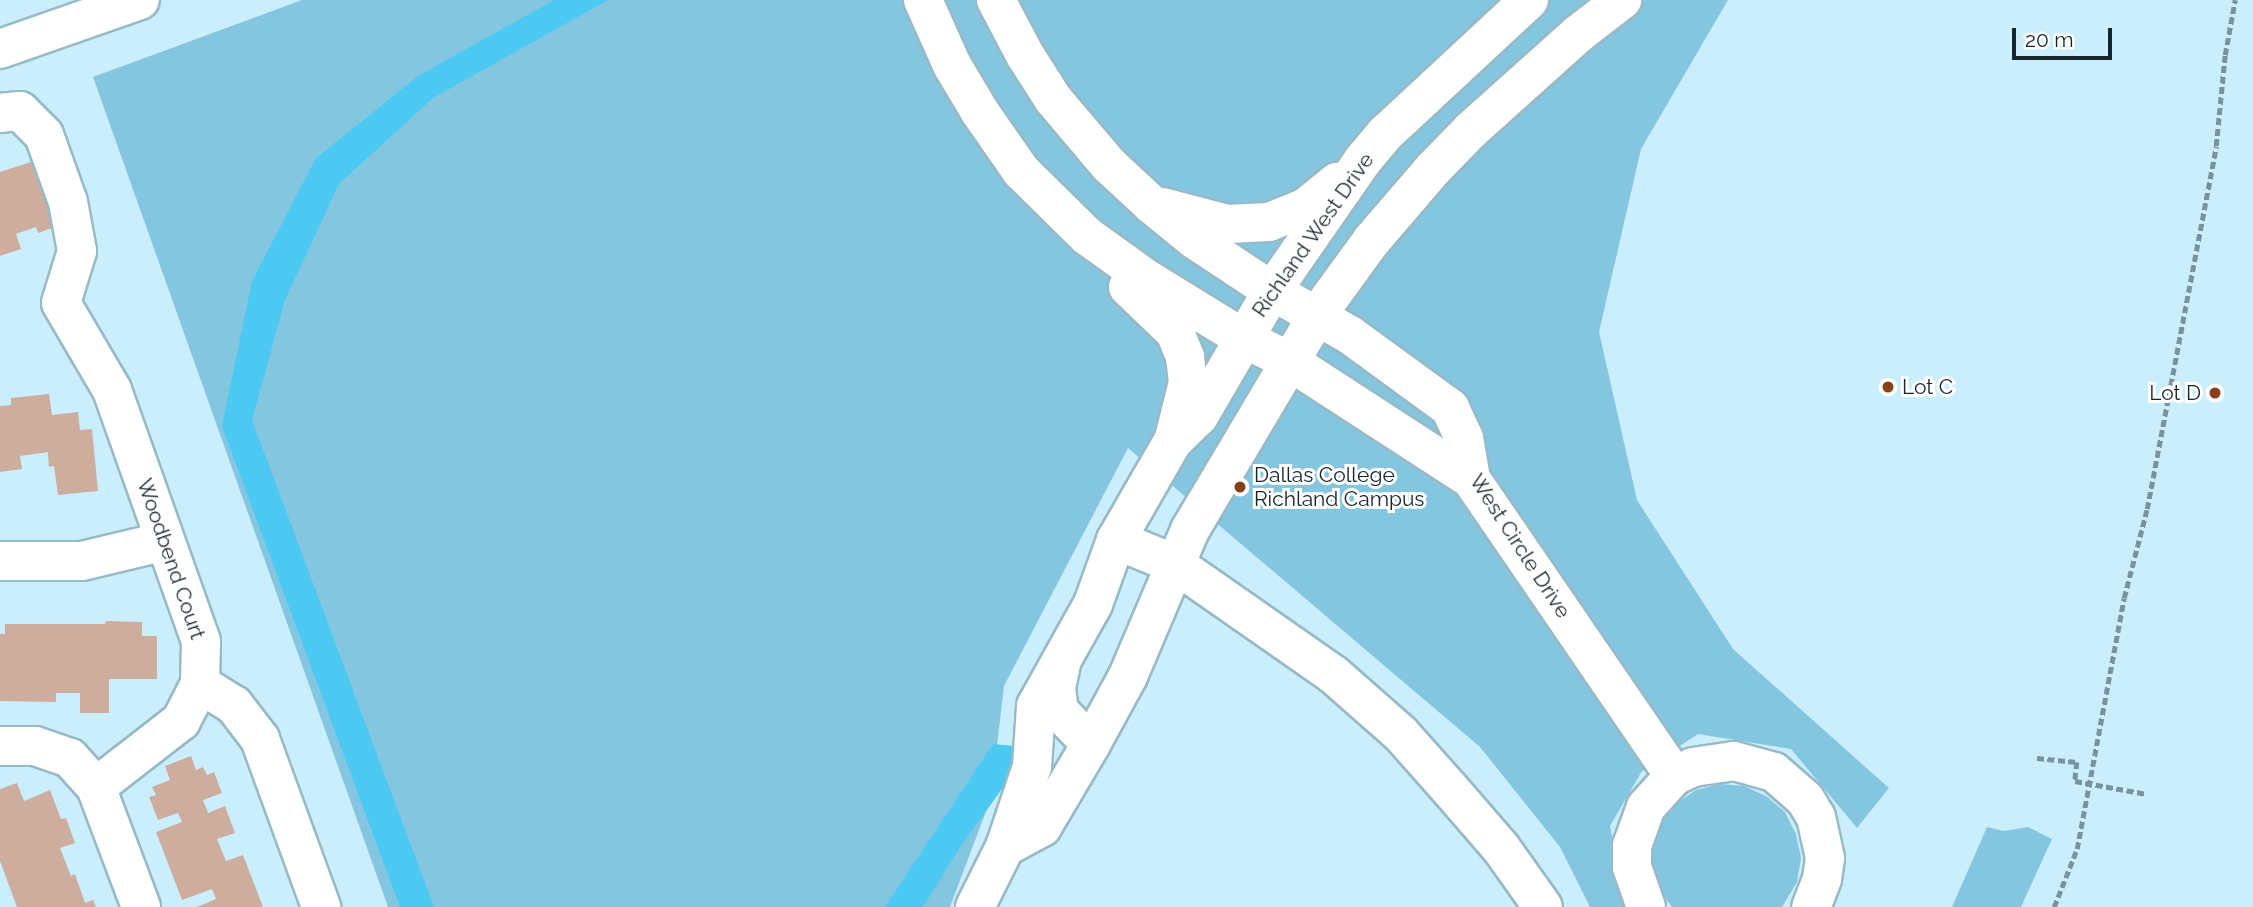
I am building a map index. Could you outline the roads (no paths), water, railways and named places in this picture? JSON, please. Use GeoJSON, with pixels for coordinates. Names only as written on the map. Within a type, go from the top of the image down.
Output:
{"type":"FeatureCollection","features":[{"type":"Feature","properties":{"kind":"street"},"geometry":{"type":"LineString","coordinates":[[0,49],[140,0]]}},
{"type":"Feature","properties":{"kind":"street"},"geometry":{"type":"LineString","coordinates":[[923,0],[952,65],[980,112],[1021,171],[1087,236],[1147,279],[1243,338],[1289,361],[1471,479]]}},
{"type":"Feature","properties":{"kind":"street","name":"West Circle Drive"},"geometry":{"type":"LineString","coordinates":[[996,0],[1025,55],[1053,99],[1109,165],[1152,205],[1195,240],[1272,291],[1318,314],[1450,408],[1464,438],[1471,479],[1674,776]]}},
{"type":"Feature","properties":{"kind":"street","name":"Richland West Drive"},"geometry":{"type":"LineString","coordinates":[[1173,441],[1199,416],[1272,291],[1374,147],[1529,0]]}},
{"type":"Feature","properties":{"kind":"street"},"geometry":{"type":"LineString","coordinates":[[1005,847],[1042,827],[1091,744],[1128,676],[1190,530],[1318,314],[1372,240],[1434,168],[1471,130],[1578,34],[1622,0]]}},
{"type":"Feature","properties":{"kind":"street","name":"Woodbend Court"},"geometry":{"type":"LineString","coordinates":[[0,113],[20,111],[44,135],[68,202],[78,251],[61,303],[112,390],[201,642],[201,684],[181,721],[96,787]]}},
{"type":"Feature","properties":{"kind":"street"},"geometry":{"type":"LineString","coordinates":[[1152,205],[1227,224],[1269,222],[1306,206],[1374,147]]}},
{"type":"Feature","properties":{"kind":"street","name":"Richland West Drive"},"geometry":{"type":"LineString","coordinates":[[1374,147],[1434,168]]}},
{"type":"Feature","properties":{"kind":"street"},"geometry":{"type":"LineString","coordinates":[[975,907],[1005,847],[1032,767],[1036,706],[1093,604],[1116,540],[1173,441],[1188,382],[1185,357],[1175,332],[1119,280],[1087,236]]}},
{"type":"Feature","properties":{"kind":"street"},"geometry":{"type":"LineString","coordinates":[[1116,540],[1175,564],[1334,675],[1401,734],[1502,848],[1543,907]]}},
{"type":"Feature","properties":{"kind":"street"},"geometry":{"type":"LineString","coordinates":[[0,561],[82,561],[165,541]]}},
{"type":"Feature","properties":{"kind":"street"},"geometry":{"type":"LineString","coordinates":[[1062,658],[1056,688],[1059,711],[1091,744]]}},
{"type":"Feature","properties":{"kind":"street"},"geometry":{"type":"LineString","coordinates":[[201,684],[234,705],[260,739],[321,907]]}},
{"type":"Feature","properties":{"kind":"street"},"geometry":{"type":"LineString","coordinates":[[0,746],[34,746],[70,758],[96,787],[141,907]]}},
{"type":"Feature","properties":{"kind":"street"},"geometry":{"type":"LineString","coordinates":[[1646,907],[1634,877],[1632,846],[1646,807],[1674,776],[1703,764],[1734,761],[1764,768],[1791,784],[1811,808],[1822,837],[1822,879],[1811,907]]}},
{"type":"Feature","properties":{"kind":"place","name":"Lot C"},"geometry":{"type":"Point","coordinates":[1888,387]}},
{"type":"Feature","properties":{"kind":"place","name":"Lot D"},"geometry":{"type":"Point","coordinates":[2215,393]}},
{"type":"Feature","properties":{"kind":"place","name":"Dallas College Richland Campus"},"geometry":{"type":"Point","coordinates":[1240,487]}}]}
